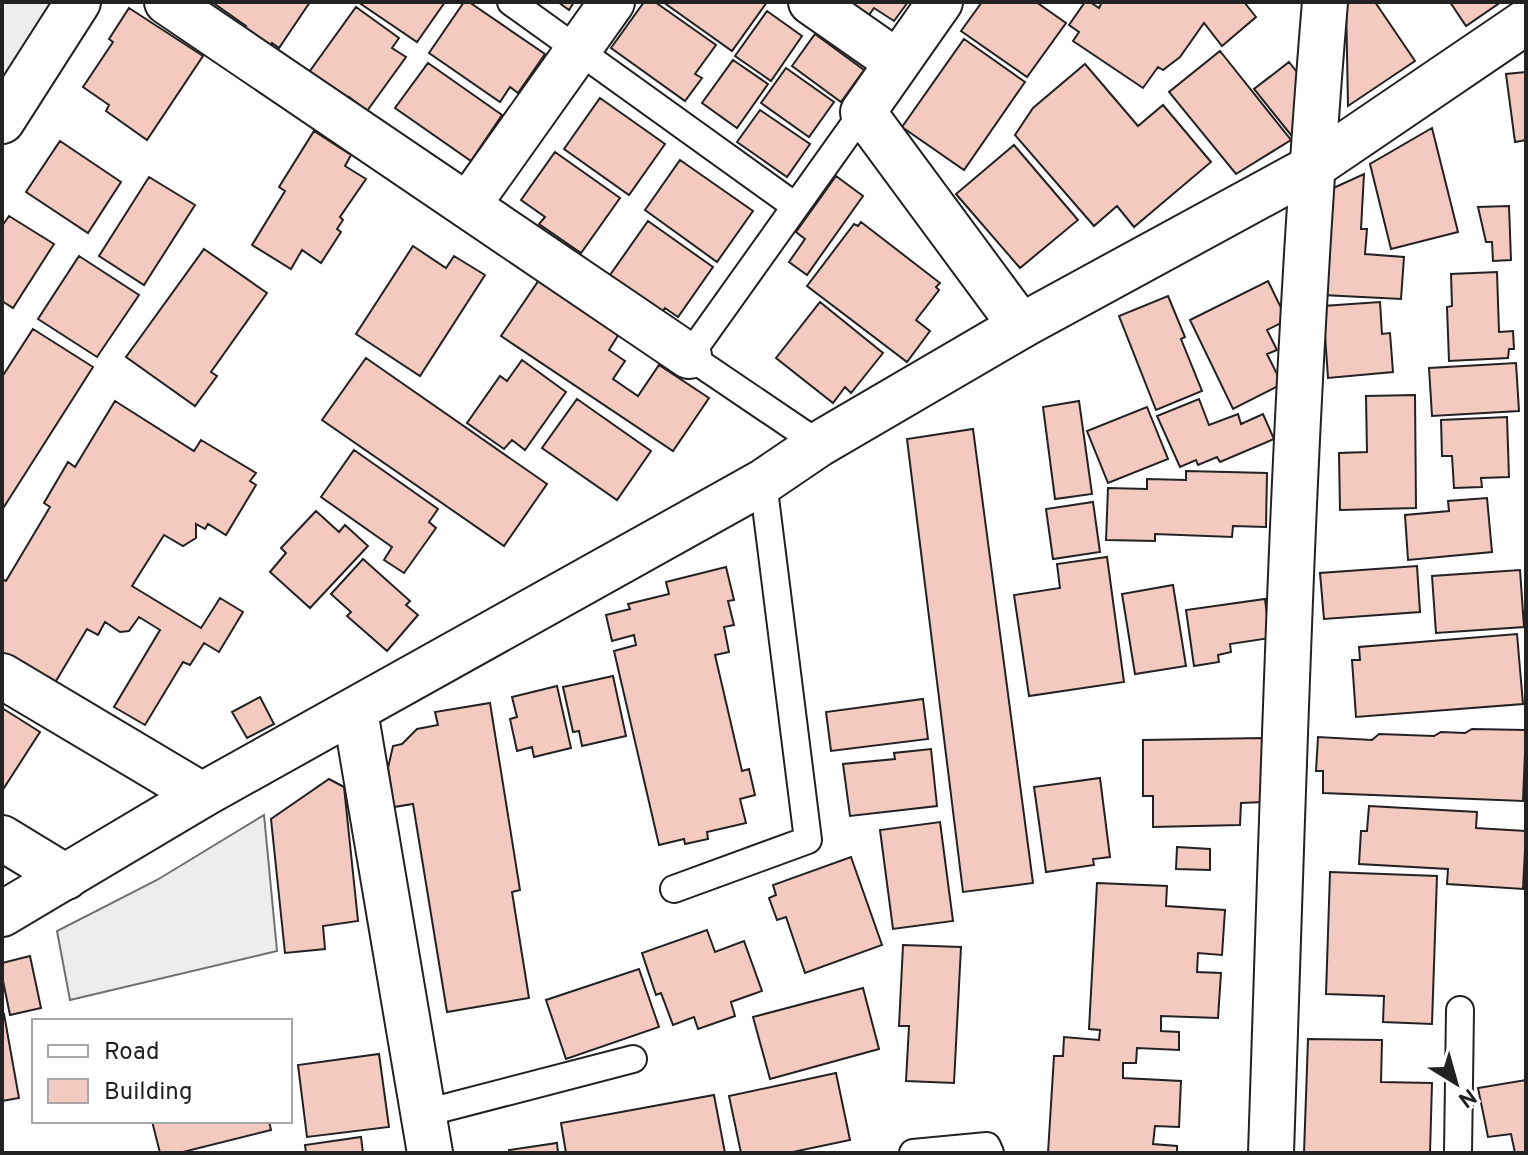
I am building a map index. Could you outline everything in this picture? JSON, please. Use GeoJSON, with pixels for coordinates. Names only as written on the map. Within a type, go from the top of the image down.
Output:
{"type":"FeatureCollection","features":[{"type":"Feature","properties":{"kind":"street"},"geometry":{"type":"LineString","coordinates":[[2,121],[78,2]]}},
{"type":"Feature","properties":{"kind":"street"},"geometry":{"type":"LineString","coordinates":[[167,2],[689,356]]}},
{"type":"Feature","properties":{"kind":"street"},"geometry":{"type":"LineString","coordinates":[[468,205],[612,2]]}},
{"type":"Feature","properties":{"kind":"street"},"geometry":{"type":"LineString","coordinates":[[811,2],[897,62]]}},
{"type":"Feature","properties":{"kind":"street"},"geometry":{"type":"LineString","coordinates":[[940,2],[863,112],[1021,326]]}},
{"type":"Feature","properties":{"kind":"street"},"geometry":{"type":"LineString","coordinates":[[1271,1153],[1284,767],[1311,168],[1325,2]]}},
{"type":"Feature","properties":{"kind":"street"},"geometry":{"type":"LineString","coordinates":[[2,914],[202,795],[763,482],[819,444],[1021,326],[1311,168],[1526,22]]}},
{"type":"Feature","properties":{"kind":"street"},"geometry":{"type":"LineString","coordinates":[[2,676],[202,795]]}},
{"type":"Feature","properties":{"kind":"street"},"geometry":{"type":"LineString","coordinates":[[355,711],[427,1133]]}},
{"type":"Feature","properties":{"kind":"street"},"geometry":{"type":"LineString","coordinates":[[2,838],[66,877]]}},
{"type":"Feature","properties":{"kind":"lane"},"geometry":{"type":"LineString","coordinates":[[511,2],[795,206]]}},
{"type":"Feature","properties":{"kind":"lane"},"geometry":{"type":"LineString","coordinates":[[819,444],[689,356],[863,112]]}},
{"type":"Feature","properties":{"kind":"lane"},"geometry":{"type":"LineString","coordinates":[[674,889],[808,840],[763,482]]}},
{"type":"Feature","properties":{"kind":"lane"},"geometry":{"type":"LineString","coordinates":[[1458,1153],[1460,1010]]}},
{"type":"Feature","properties":{"kind":"lane"},"geometry":{"type":"LineString","coordinates":[[427,1133],[633,1059]]}},
{"type":"Feature","properties":{"kind":"lane"},"geometry":{"type":"LineString","coordinates":[[913,1153],[987,1146],[990,1153]]}},
{"type":"Feature","properties":{"kind":"shaded area"},"geometry":{"type":"Polygon","coordinates":[[[2,2],[57,2],[2,88],[2,2]]]}},
{"type":"Feature","properties":{"kind":"shaded area"},"geometry":{"type":"Polygon","coordinates":[[[264,815],[277,951],[70,1000],[57,931],[157,880],[264,815]]]}},
{"type":"Feature","properties":{"kind":"building"},"geometry":{"type":"Polygon","coordinates":[[[212,2],[310,2],[279,48],[272,43],[268,50],[242,32],[246,26],[212,2]]]}},
{"type":"Feature","properties":{"kind":"building"},"geometry":{"type":"Polygon","coordinates":[[[358,2],[445,2],[417,42],[358,2]]]}},
{"type":"Feature","properties":{"kind":"building"},"geometry":{"type":"Polygon","coordinates":[[[464,2],[469,2],[545,54],[518,93],[510,87],[500,102],[429,53],[464,2]]]}},
{"type":"Feature","properties":{"kind":"building"},"geometry":{"type":"Polygon","coordinates":[[[558,2],[574,2],[569,10],[558,2]]]}},
{"type":"Feature","properties":{"kind":"building"},"geometry":{"type":"Polygon","coordinates":[[[644,2],[655,2],[716,45],[695,74],[702,78],[685,101],[611,48],[644,2]]]}},
{"type":"Feature","properties":{"kind":"building"},"geometry":{"type":"Polygon","coordinates":[[[663,2],[767,2],[732,51],[663,2]]]}},
{"type":"Feature","properties":{"kind":"building"},"geometry":{"type":"Polygon","coordinates":[[[851,2],[908,2],[894,21],[874,8],[869,15],[851,2]]]}},
{"type":"Feature","properties":{"kind":"building"},"geometry":{"type":"Polygon","coordinates":[[[982,2],[1036,2],[1066,23],[1027,77],[961,31],[982,2]]]}},
{"type":"Feature","properties":{"kind":"building"},"geometry":{"type":"Polygon","coordinates":[[[1085,2],[1099,8],[1102,2],[1244,2],[1256,17],[1222,46],[1204,23],[1180,57],[1163,70],[1158,67],[1143,88],[1073,41],[1079,32],[1069,25],[1085,2]]]}},
{"type":"Feature","properties":{"kind":"building"},"geometry":{"type":"Polygon","coordinates":[[[1346,2],[1375,2],[1415,61],[1348,106],[1346,2]]]}},
{"type":"Feature","properties":{"kind":"building"},"geometry":{"type":"Polygon","coordinates":[[[1450,2],[1496,2],[1498,4],[1466,26],[1450,2]]]}},
{"type":"Feature","properties":{"kind":"building"},"geometry":{"type":"Polygon","coordinates":[[[356,7],[399,38],[392,48],[406,57],[367,111],[349,97],[346,102],[307,75],[356,7]]]}},
{"type":"Feature","properties":{"kind":"building"},"geometry":{"type":"Polygon","coordinates":[[[129,8],[203,56],[147,140],[106,111],[109,105],[83,87],[113,42],[109,39],[129,8]]]}},
{"type":"Feature","properties":{"kind":"building"},"geometry":{"type":"Polygon","coordinates":[[[767,11],[802,36],[771,81],[735,56],[767,11]]]}},
{"type":"Feature","properties":{"kind":"building"},"geometry":{"type":"Polygon","coordinates":[[[815,34],[864,70],[841,102],[792,66],[815,34]]]}},
{"type":"Feature","properties":{"kind":"building"},"geometry":{"type":"Polygon","coordinates":[[[964,39],[1025,82],[964,170],[902,127],[964,39]]]}},
{"type":"Feature","properties":{"kind":"building"},"geometry":{"type":"Polygon","coordinates":[[[1220,51],[1291,140],[1236,174],[1169,92],[1220,51]]]}},
{"type":"Feature","properties":{"kind":"building"},"geometry":{"type":"Polygon","coordinates":[[[733,60],[768,84],[737,128],[702,103],[733,60]]]}},
{"type":"Feature","properties":{"kind":"building"},"geometry":{"type":"Polygon","coordinates":[[[1289,62],[1300,76],[1309,121],[1291,135],[1254,89],[1289,62]]]}},
{"type":"Feature","properties":{"kind":"building"},"geometry":{"type":"Polygon","coordinates":[[[428,63],[502,115],[471,161],[395,108],[428,63]]]}},
{"type":"Feature","properties":{"kind":"building"},"geometry":{"type":"Polygon","coordinates":[[[1085,64],[1138,126],[1163,105],[1211,162],[1134,227],[1117,206],[1094,226],[1015,135],[1033,108],[1085,64]]]}},
{"type":"Feature","properties":{"kind":"building"},"geometry":{"type":"Polygon","coordinates":[[[786,68],[834,102],[809,137],[761,103],[786,68]]]}},
{"type":"Feature","properties":{"kind":"building"},"geometry":{"type":"Polygon","coordinates":[[[1526,72],[1526,140],[1515,142],[1506,74],[1526,72]]]}},
{"type":"Feature","properties":{"kind":"building"},"geometry":{"type":"Polygon","coordinates":[[[600,98],[665,144],[629,195],[564,149],[600,98]]]}},
{"type":"Feature","properties":{"kind":"building"},"geometry":{"type":"Polygon","coordinates":[[[760,110],[810,144],[787,177],[737,142],[760,110]]]}},
{"type":"Feature","properties":{"kind":"building"},"geometry":{"type":"Polygon","coordinates":[[[1432,128],[1458,232],[1391,249],[1370,164],[1432,128]]]}},
{"type":"Feature","properties":{"kind":"building"},"geometry":{"type":"Polygon","coordinates":[[[314,131],[351,155],[345,166],[366,179],[340,217],[343,220],[337,229],[341,232],[321,263],[302,250],[291,269],[252,245],[285,191],[279,187],[314,131]]]}},
{"type":"Feature","properties":{"kind":"building"},"geometry":{"type":"Polygon","coordinates":[[[60,141],[121,182],[88,233],[26,192],[60,141]]]}},
{"type":"Feature","properties":{"kind":"building"},"geometry":{"type":"Polygon","coordinates":[[[1014,145],[1078,220],[1020,268],[956,194],[1014,145]]]}},
{"type":"Feature","properties":{"kind":"building"},"geometry":{"type":"Polygon","coordinates":[[[555,152],[620,198],[581,253],[539,224],[545,217],[521,200],[555,152]]]}},
{"type":"Feature","properties":{"kind":"building"},"geometry":{"type":"Polygon","coordinates":[[[680,160],[753,211],[717,262],[645,210],[680,160]]]}},
{"type":"Feature","properties":{"kind":"building"},"geometry":{"type":"Polygon","coordinates":[[[1364,174],[1361,229],[1367,229],[1365,254],[1404,257],[1401,299],[1323,295],[1329,190],[1364,174]]]}},
{"type":"Feature","properties":{"kind":"building"},"geometry":{"type":"Polygon","coordinates":[[[836,176],[863,196],[807,275],[789,262],[805,239],[796,232],[836,176]]]}},
{"type":"Feature","properties":{"kind":"building"},"geometry":{"type":"Polygon","coordinates":[[[149,177],[195,205],[144,285],[99,256],[149,177]]]}},
{"type":"Feature","properties":{"kind":"building"},"geometry":{"type":"Polygon","coordinates":[[[1509,206],[1511,260],[1493,261],[1492,242],[1486,242],[1478,207],[1509,206]]]}},
{"type":"Feature","properties":{"kind":"building"},"geometry":{"type":"Polygon","coordinates":[[[9,216],[54,244],[13,308],[2,301],[2,226],[9,216]]]}},
{"type":"Feature","properties":{"kind":"building"},"geometry":{"type":"Polygon","coordinates":[[[648,221],[713,267],[678,317],[665,308],[662,312],[610,275],[648,221]]]}},
{"type":"Feature","properties":{"kind":"building"},"geometry":{"type":"Polygon","coordinates":[[[861,222],[940,283],[936,287],[939,290],[916,320],[930,331],[907,362],[807,286],[854,224],[858,226],[861,222]]]}},
{"type":"Feature","properties":{"kind":"building"},"geometry":{"type":"Polygon","coordinates":[[[413,246],[446,268],[454,256],[485,275],[420,376],[356,334],[413,246]]]}},
{"type":"Feature","properties":{"kind":"building"},"geometry":{"type":"Polygon","coordinates":[[[204,249],[267,293],[211,372],[217,376],[195,406],[126,357],[204,249]]]}},
{"type":"Feature","properties":{"kind":"building"},"geometry":{"type":"Polygon","coordinates":[[[79,256],[139,295],[97,357],[38,319],[79,256]]]}},
{"type":"Feature","properties":{"kind":"building"},"geometry":{"type":"Polygon","coordinates":[[[1497,272],[1499,332],[1513,331],[1514,349],[1509,349],[1508,358],[1449,361],[1447,307],[1452,306],[1451,274],[1497,272]]]}},
{"type":"Feature","properties":{"kind":"building"},"geometry":{"type":"Polygon","coordinates":[[[539,280],[619,334],[609,350],[625,361],[613,379],[638,396],[659,365],[709,398],[673,451],[501,336],[539,280]]]}},
{"type":"Feature","properties":{"kind":"building"},"geometry":{"type":"Polygon","coordinates":[[[1268,281],[1287,320],[1267,330],[1277,350],[1267,354],[1282,384],[1233,409],[1190,320],[1268,281]]]}},
{"type":"Feature","properties":{"kind":"building"},"geometry":{"type":"Polygon","coordinates":[[[1168,296],[1202,391],[1156,410],[1119,316],[1168,296]]]}},
{"type":"Feature","properties":{"kind":"building"},"geometry":{"type":"Polygon","coordinates":[[[820,302],[883,353],[851,393],[845,387],[833,403],[776,358],[820,302]]]}},
{"type":"Feature","properties":{"kind":"building"},"geometry":{"type":"Polygon","coordinates":[[[1380,302],[1382,334],[1390,333],[1393,372],[1328,378],[1323,306],[1380,302]]]}},
{"type":"Feature","properties":{"kind":"building"},"geometry":{"type":"Polygon","coordinates":[[[33,329],[93,367],[2,510],[2,377],[33,329]]]}},
{"type":"Feature","properties":{"kind":"building"},"geometry":{"type":"Polygon","coordinates":[[[366,358],[547,484],[504,546],[322,420],[366,358]]]}},
{"type":"Feature","properties":{"kind":"building"},"geometry":{"type":"Polygon","coordinates":[[[522,360],[566,392],[525,450],[512,440],[504,449],[467,423],[500,376],[507,381],[522,360]]]}},
{"type":"Feature","properties":{"kind":"building"},"geometry":{"type":"Polygon","coordinates":[[[1516,363],[1519,411],[1432,416],[1429,368],[1516,363]]]}},
{"type":"Feature","properties":{"kind":"building"},"geometry":{"type":"Polygon","coordinates":[[[1415,395],[1416,508],[1340,510],[1339,453],[1367,452],[1366,396],[1415,395]]]}},
{"type":"Feature","properties":{"kind":"building"},"geometry":{"type":"Polygon","coordinates":[[[577,399],[651,451],[617,500],[542,448],[577,399]]]}},
{"type":"Feature","properties":{"kind":"building"},"geometry":{"type":"Polygon","coordinates":[[[1199,399],[1209,425],[1238,414],[1241,424],[1263,414],[1274,439],[1220,462],[1217,457],[1198,465],[1196,460],[1180,467],[1157,416],[1199,399]]]}},
{"type":"Feature","properties":{"kind":"building"},"geometry":{"type":"Polygon","coordinates":[[[115,401],[194,451],[201,440],[256,473],[250,481],[256,485],[226,535],[208,524],[205,529],[196,524],[196,538],[183,546],[164,535],[132,586],[201,628],[220,598],[243,612],[219,652],[204,643],[190,665],[183,662],[145,725],[114,707],[160,630],[139,617],[129,631],[120,632],[105,622],[98,635],[87,629],[53,686],[2,654],[2,579],[6,581],[50,507],[44,503],[68,462],[75,467],[115,401]]]}},
{"type":"Feature","properties":{"kind":"building"},"geometry":{"type":"Polygon","coordinates":[[[1079,401],[1092,494],[1055,499],[1043,407],[1079,401]]]}},
{"type":"Feature","properties":{"kind":"building"},"geometry":{"type":"Polygon","coordinates":[[[1147,407],[1168,459],[1108,483],[1087,431],[1147,407]]]}},
{"type":"Feature","properties":{"kind":"building"},"geometry":{"type":"Polygon","coordinates":[[[1507,417],[1509,477],[1481,478],[1482,487],[1454,488],[1452,456],[1442,456],[1441,420],[1507,417]]]}},
{"type":"Feature","properties":{"kind":"building"},"geometry":{"type":"Polygon","coordinates":[[[973,429],[1033,883],[963,892],[907,439],[973,429]]]}},
{"type":"Feature","properties":{"kind":"building"},"geometry":{"type":"Polygon","coordinates":[[[354,450],[438,509],[429,522],[436,528],[404,573],[384,560],[392,547],[321,497],[354,450]]]}},
{"type":"Feature","properties":{"kind":"building"},"geometry":{"type":"Polygon","coordinates":[[[1186,471],[1267,473],[1266,527],[1233,526],[1232,537],[1155,534],[1155,541],[1106,540],[1108,488],[1147,489],[1147,479],[1186,480],[1186,471]]]}},
{"type":"Feature","properties":{"kind":"building"},"geometry":{"type":"Polygon","coordinates":[[[1487,498],[1492,552],[1408,560],[1405,515],[1449,511],[1448,501],[1487,498]]]}},
{"type":"Feature","properties":{"kind":"building"},"geometry":{"type":"Polygon","coordinates":[[[1093,502],[1100,552],[1053,559],[1046,509],[1093,502]]]}},
{"type":"Feature","properties":{"kind":"building"},"geometry":{"type":"Polygon","coordinates":[[[316,511],[339,532],[345,525],[368,546],[310,608],[270,572],[286,553],[281,548],[316,511]]]}},
{"type":"Feature","properties":{"kind":"building"},"geometry":{"type":"Polygon","coordinates":[[[1107,557],[1124,682],[1029,696],[1014,595],[1060,588],[1057,564],[1107,557]]]}},
{"type":"Feature","properties":{"kind":"building"},"geometry":{"type":"Polygon","coordinates":[[[363,559],[410,601],[406,605],[418,615],[387,651],[347,616],[351,612],[331,594],[363,559]]]}},
{"type":"Feature","properties":{"kind":"building"},"geometry":{"type":"Polygon","coordinates":[[[1417,566],[1420,612],[1324,619],[1320,573],[1417,566]]]}},
{"type":"Feature","properties":{"kind":"building"},"geometry":{"type":"Polygon","coordinates":[[[726,567],[734,600],[728,601],[734,625],[724,627],[729,652],[715,655],[742,771],[749,769],[755,795],[740,799],[746,823],[707,832],[708,839],[685,844],[684,839],[659,845],[614,651],[636,645],[634,635],[612,641],[606,615],[630,609],[628,604],[669,594],[666,582],[726,567]]]}},
{"type":"Feature","properties":{"kind":"building"},"geometry":{"type":"Polygon","coordinates":[[[1520,570],[1524,627],[1436,633],[1432,576],[1520,570]]]}},
{"type":"Feature","properties":{"kind":"building"},"geometry":{"type":"Polygon","coordinates":[[[1173,585],[1186,666],[1135,674],[1122,594],[1173,585]]]}},
{"type":"Feature","properties":{"kind":"building"},"geometry":{"type":"Polygon","coordinates":[[[1265,599],[1270,638],[1230,644],[1231,652],[1218,655],[1219,662],[1194,666],[1186,610],[1265,599]]]}},
{"type":"Feature","properties":{"kind":"building"},"geometry":{"type":"Polygon","coordinates":[[[1517,634],[1523,704],[1356,717],[1352,660],[1360,660],[1359,647],[1517,634]]]}},
{"type":"Feature","properties":{"kind":"building"},"geometry":{"type":"Polygon","coordinates":[[[613,676],[626,736],[582,746],[579,731],[573,732],[563,687],[613,676]]]}},
{"type":"Feature","properties":{"kind":"building"},"geometry":{"type":"Polygon","coordinates":[[[557,686],[571,748],[534,757],[532,747],[517,751],[510,719],[517,717],[512,697],[557,686]]]}},
{"type":"Feature","properties":{"kind":"building"},"geometry":{"type":"Polygon","coordinates":[[[260,697],[274,724],[247,738],[232,712],[260,697]]]}},
{"type":"Feature","properties":{"kind":"building"},"geometry":{"type":"Polygon","coordinates":[[[923,699],[928,739],[831,751],[826,712],[923,699]]]}},
{"type":"Feature","properties":{"kind":"building"},"geometry":{"type":"Polygon","coordinates":[[[490,703],[520,890],[512,892],[529,998],[447,1012],[413,804],[394,807],[388,768],[393,746],[402,744],[417,729],[438,725],[435,712],[490,703]]]}},
{"type":"Feature","properties":{"kind":"building"},"geometry":{"type":"Polygon","coordinates":[[[2,708],[40,732],[2,791],[2,708]]]}},
{"type":"Feature","properties":{"kind":"building"},"geometry":{"type":"Polygon","coordinates":[[[1472,729],[1526,730],[1523,801],[1323,793],[1323,771],[1316,771],[1318,737],[1372,740],[1379,734],[1434,736],[1441,732],[1465,733],[1472,729]]]}},
{"type":"Feature","properties":{"kind":"building"},"geometry":{"type":"Polygon","coordinates":[[[1264,738],[1264,802],[1241,803],[1240,825],[1153,827],[1153,796],[1143,796],[1143,740],[1264,738]]]}},
{"type":"Feature","properties":{"kind":"building"},"geometry":{"type":"Polygon","coordinates":[[[931,749],[937,806],[850,816],[843,764],[895,759],[894,753],[931,749]]]}},
{"type":"Feature","properties":{"kind":"building"},"geometry":{"type":"Polygon","coordinates":[[[1100,778],[1110,857],[1093,859],[1094,865],[1046,872],[1034,787],[1100,778]]]}},
{"type":"Feature","properties":{"kind":"building"},"geometry":{"type":"Polygon","coordinates":[[[329,779],[344,787],[358,921],[323,926],[325,949],[285,953],[271,819],[329,779]]]}},
{"type":"Feature","properties":{"kind":"building"},"geometry":{"type":"Polygon","coordinates":[[[1369,806],[1477,812],[1476,828],[1526,831],[1523,889],[1447,884],[1448,869],[1359,864],[1361,831],[1367,831],[1369,806]]]}},
{"type":"Feature","properties":{"kind":"building"},"geometry":{"type":"Polygon","coordinates":[[[940,822],[953,921],[893,929],[880,830],[940,822]]]}},
{"type":"Feature","properties":{"kind":"building"},"geometry":{"type":"Polygon","coordinates":[[[1177,847],[1210,849],[1210,870],[1176,869],[1177,847]]]}},
{"type":"Feature","properties":{"kind":"building"},"geometry":{"type":"Polygon","coordinates":[[[851,857],[882,945],[805,973],[786,917],[777,920],[769,898],[776,895],[773,885],[851,857]]]}},
{"type":"Feature","properties":{"kind":"building"},"geometry":{"type":"Polygon","coordinates":[[[1330,872],[1437,876],[1432,1024],[1383,1022],[1384,996],[1326,994],[1330,872]]]}},
{"type":"Feature","properties":{"kind":"building"},"geometry":{"type":"Polygon","coordinates":[[[1097,883],[1167,886],[1166,906],[1225,910],[1222,955],[1198,953],[1197,972],[1221,973],[1218,1018],[1161,1016],[1161,1031],[1179,1032],[1179,1050],[1137,1048],[1136,1063],[1123,1063],[1123,1078],[1181,1081],[1179,1127],[1155,1126],[1153,1144],[1177,1146],[1177,1153],[1048,1153],[1054,1056],[1063,1056],[1064,1037],[1099,1040],[1100,1030],[1089,1029],[1097,883]]]}},
{"type":"Feature","properties":{"kind":"building"},"geometry":{"type":"Polygon","coordinates":[[[707,930],[715,952],[744,941],[762,991],[731,1002],[735,1016],[698,1029],[694,1017],[673,1025],[661,993],[656,995],[642,953],[707,930]]]}},
{"type":"Feature","properties":{"kind":"building"},"geometry":{"type":"Polygon","coordinates":[[[903,945],[961,947],[954,1083],[906,1081],[909,1026],[899,1026],[903,945]]]}},
{"type":"Feature","properties":{"kind":"building"},"geometry":{"type":"Polygon","coordinates":[[[30,956],[41,1008],[10,1015],[2,963],[30,956]]]}},
{"type":"Feature","properties":{"kind":"building"},"geometry":{"type":"Polygon","coordinates":[[[639,969],[659,1027],[566,1059],[546,1000],[639,969]]]}},
{"type":"Feature","properties":{"kind":"building"},"geometry":{"type":"Polygon","coordinates":[[[863,988],[879,1049],[770,1079],[753,1017],[863,988]]]}},
{"type":"Feature","properties":{"kind":"building"},"geometry":{"type":"Polygon","coordinates":[[[2,1015],[19,1098],[2,1101],[2,1015]]]}},
{"type":"Feature","properties":{"kind":"building"},"geometry":{"type":"Polygon","coordinates":[[[1308,1039],[1382,1040],[1381,1082],[1432,1083],[1430,1153],[1304,1153],[1308,1039]]]}},
{"type":"Feature","properties":{"kind":"building"},"geometry":{"type":"Polygon","coordinates":[[[379,1054],[389,1127],[307,1137],[298,1065],[379,1054]]]}},
{"type":"Feature","properties":{"kind":"building"},"geometry":{"type":"Polygon","coordinates":[[[836,1073],[850,1140],[788,1153],[741,1153],[729,1096],[836,1073]]]}},
{"type":"Feature","properties":{"kind":"building"},"geometry":{"type":"Polygon","coordinates":[[[1526,1080],[1526,1153],[1515,1153],[1511,1134],[1488,1137],[1478,1088],[1526,1080]]]}},
{"type":"Feature","properties":{"kind":"building"},"geometry":{"type":"Polygon","coordinates":[[[714,1095],[725,1153],[566,1153],[561,1123],[714,1095]]]}},
{"type":"Feature","properties":{"kind":"building"},"geometry":{"type":"Polygon","coordinates":[[[152,1123],[269,1123],[271,1130],[179,1153],[160,1153],[152,1123]]]}},
{"type":"Feature","properties":{"kind":"building"},"geometry":{"type":"Polygon","coordinates":[[[361,1137],[363,1153],[306,1153],[305,1145],[361,1137]]]}},
{"type":"Feature","properties":{"kind":"building"},"geometry":{"type":"Polygon","coordinates":[[[557,1143],[558,1153],[509,1153],[509,1150],[557,1143]]]}}]}
